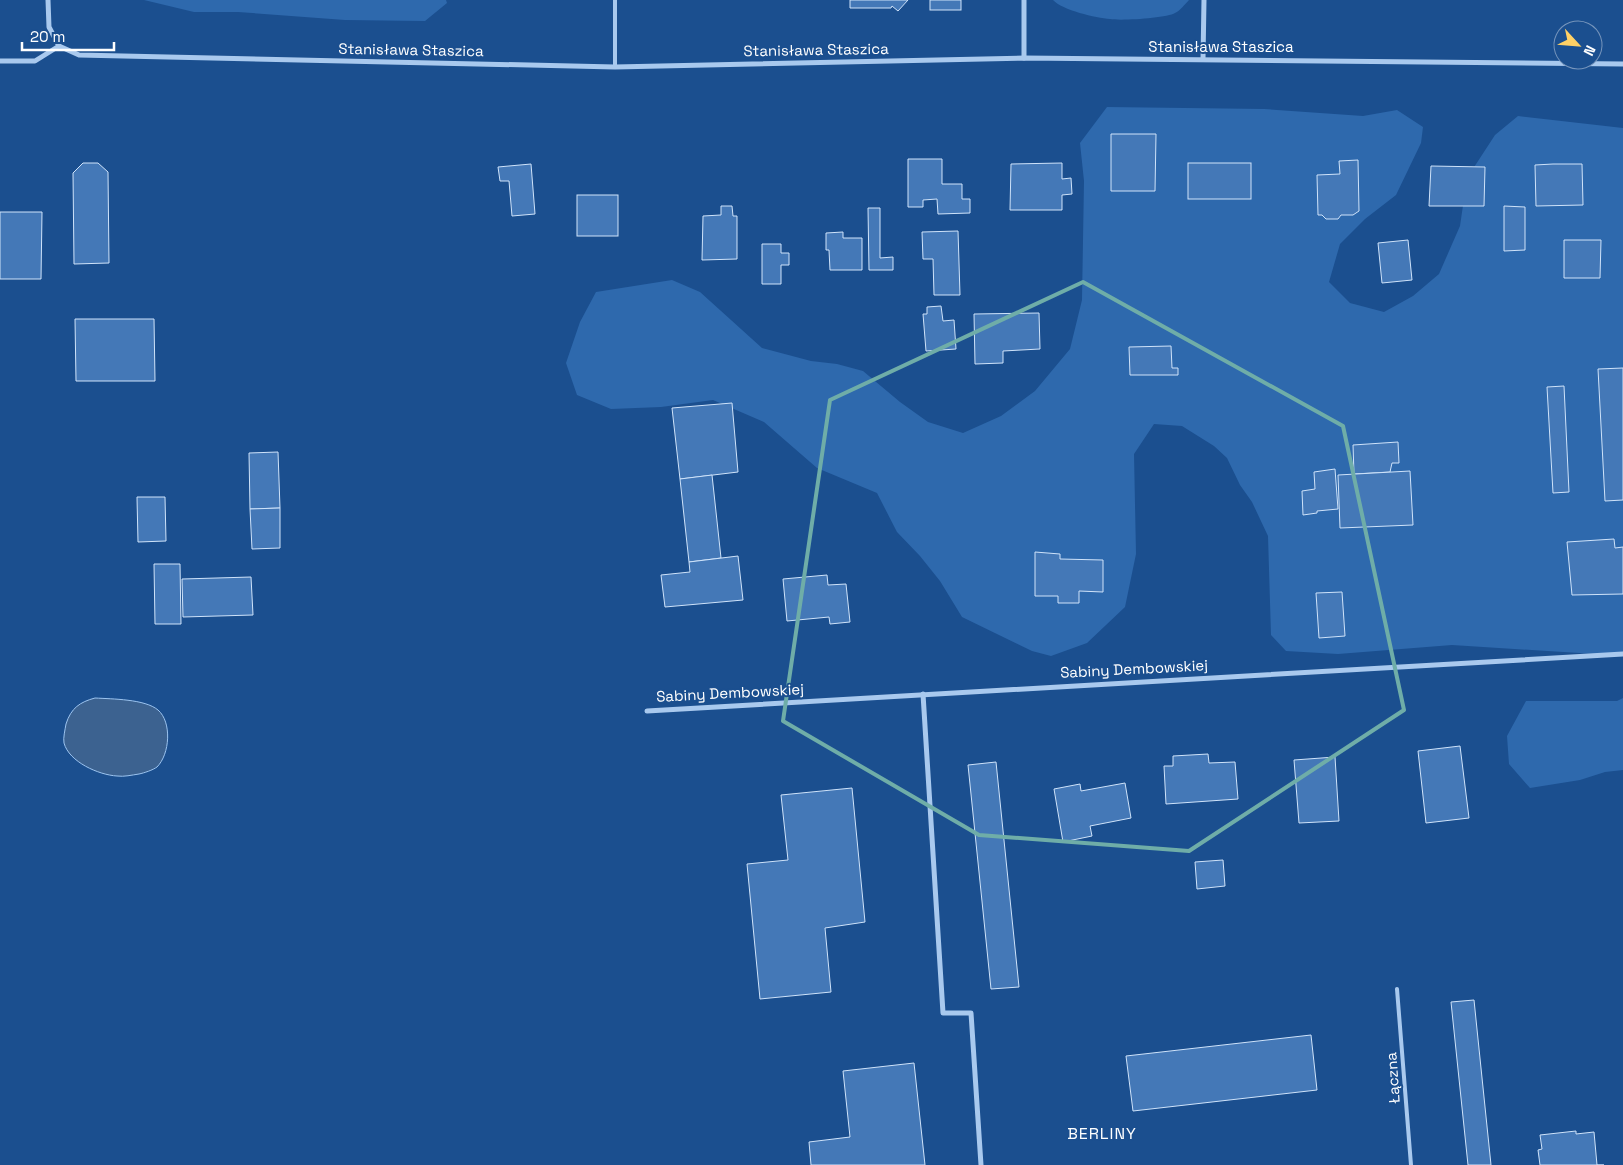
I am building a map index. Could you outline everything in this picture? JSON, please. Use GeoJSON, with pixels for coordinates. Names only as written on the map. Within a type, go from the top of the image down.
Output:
{"type":"FeatureCollection","features":[{"type":"Feature","properties":{"kind":"street"},"geometry":{"type":"LineString","coordinates":[[0,61],[35,61],[59,46],[49,27],[48,0]]}},
{"type":"Feature","properties":{"kind":"street"},"geometry":{"type":"LineString","coordinates":[[1024,0],[1024,58]]}},
{"type":"Feature","properties":{"kind":"street"},"geometry":{"type":"LineString","coordinates":[[1203,59],[1204,0]]}},
{"type":"Feature","properties":{"kind":"street","name":"Stanisława Staszica"},"geometry":{"type":"LineString","coordinates":[[59,46],[79,55],[615,67],[1024,58],[1623,64]]}},
{"type":"Feature","properties":{"kind":"street","name":"Sabiny Dembowskiej"},"geometry":{"type":"LineString","coordinates":[[647,711],[1623,654]]}},
{"type":"Feature","properties":{"kind":"street"},"geometry":{"type":"LineString","coordinates":[[924,694],[943,1013],[971,1013],[981,1165]]}},
{"type":"Feature","properties":{"kind":"lane"},"geometry":{"type":"LineString","coordinates":[[614,0],[615,67]]}},
{"type":"Feature","properties":{"kind":"lane","name":"Łączna"},"geometry":{"type":"LineString","coordinates":[[1398,988],[1411,1165]]}},
{"type":"Feature","properties":{"kind":"highlighted area"},"geometry":{"type":"Polygon","coordinates":[[[1083,282],[1343,426],[1404,710],[1189,851],[979,835],[783,721],[830,400],[1083,282]]]}},
{"type":"Feature","properties":{"kind":"shaded area"},"geometry":{"type":"Polygon","coordinates":[[[144,0],[446,0],[447,3],[425,21],[345,20],[238,12],[194,12],[144,0]]]}},
{"type":"Feature","properties":{"kind":"shaded area"},"geometry":{"type":"Polygon","coordinates":[[[1053,0],[1189,0],[1179,11],[1170,15],[1154,18],[1116,20],[1080,13],[1057,4],[1053,0]]]}},
{"type":"Feature","properties":{"kind":"shaded area"},"geometry":{"type":"Polygon","coordinates":[[[1107,107],[1264,109],[1363,116],[1397,110],[1423,127],[1421,143],[1396,195],[1365,219],[1340,244],[1329,282],[1350,303],[1384,312],[1413,296],[1439,274],[1460,226],[1467,178],[1495,135],[1518,116],[1623,128],[1623,653],[1611,655],[1452,645],[1338,654],[1286,651],[1271,635],[1268,536],[1252,502],[1240,485],[1227,458],[1214,446],[1182,426],[1154,424],[1134,454],[1136,554],[1125,607],[1087,643],[1051,656],[1032,651],[962,617],[940,581],[897,532],[877,493],[817,468],[764,422],[713,400],[661,407],[611,409],[577,395],[566,363],[580,322],[596,292],[672,280],[700,292],[762,348],[811,361],[837,364],[863,371],[900,402],[928,422],[963,433],[1001,416],[1035,391],[1070,349],[1082,300],[1084,181],[1080,143],[1107,107]]]}},
{"type":"Feature","properties":{"kind":"shaded area"},"geometry":{"type":"Polygon","coordinates":[[[95,698],[119,699],[145,704],[152,706],[163,715],[168,738],[165,754],[157,767],[139,774],[110,775],[78,762],[72,756],[64,743],[68,718],[77,706],[95,698]]]}},
{"type":"Feature","properties":{"kind":"shaded area"},"geometry":{"type":"Polygon","coordinates":[[[1623,698],[1623,770],[1605,772],[1580,780],[1530,788],[1509,764],[1507,736],[1526,701],[1617,701],[1623,698]]]}},
{"type":"Feature","properties":{"kind":"building"},"geometry":{"type":"Polygon","coordinates":[[[850,0],[908,0],[898,11],[892,6],[891,8],[850,8],[850,0]]]}},
{"type":"Feature","properties":{"kind":"building"},"geometry":{"type":"Polygon","coordinates":[[[930,0],[961,0],[961,10],[930,10],[930,0]]]}},
{"type":"Feature","properties":{"kind":"building"},"geometry":{"type":"Polygon","coordinates":[[[1111,134],[1156,134],[1155,191],[1111,191],[1111,134]]]}},
{"type":"Feature","properties":{"kind":"building"},"geometry":{"type":"Polygon","coordinates":[[[908,159],[942,159],[942,184],[962,184],[962,199],[970,199],[970,213],[938,214],[937,199],[923,200],[923,207],[908,207],[908,159]]]}},
{"type":"Feature","properties":{"kind":"building"},"geometry":{"type":"Polygon","coordinates":[[[1358,160],[1359,211],[1353,215],[1341,215],[1338,219],[1326,219],[1322,215],[1318,215],[1317,175],[1340,174],[1339,161],[1358,160]]]}},
{"type":"Feature","properties":{"kind":"building"},"geometry":{"type":"Polygon","coordinates":[[[83,163],[98,163],[108,172],[109,263],[74,264],[73,173],[83,163]]]}},
{"type":"Feature","properties":{"kind":"building"},"geometry":{"type":"Polygon","coordinates":[[[1062,163],[1062,179],[1071,178],[1072,194],[1062,195],[1062,210],[1010,210],[1011,164],[1062,163]]]}},
{"type":"Feature","properties":{"kind":"building"},"geometry":{"type":"Polygon","coordinates":[[[1188,163],[1251,163],[1251,199],[1188,199],[1188,163]]]}},
{"type":"Feature","properties":{"kind":"building"},"geometry":{"type":"Polygon","coordinates":[[[531,164],[535,214],[512,216],[509,181],[500,181],[498,167],[531,164]]]}},
{"type":"Feature","properties":{"kind":"building"},"geometry":{"type":"Polygon","coordinates":[[[1582,164],[1583,205],[1536,206],[1535,165],[1582,164]]]}},
{"type":"Feature","properties":{"kind":"building"},"geometry":{"type":"Polygon","coordinates":[[[1431,166],[1485,167],[1484,206],[1429,206],[1431,166]]]}},
{"type":"Feature","properties":{"kind":"building"},"geometry":{"type":"Polygon","coordinates":[[[577,195],[618,195],[618,236],[577,236],[577,195]]]}},
{"type":"Feature","properties":{"kind":"building"},"geometry":{"type":"Polygon","coordinates":[[[721,206],[732,206],[733,216],[737,216],[737,259],[702,260],[703,216],[721,215],[721,206]]]}},
{"type":"Feature","properties":{"kind":"building"},"geometry":{"type":"Polygon","coordinates":[[[1504,206],[1525,207],[1525,250],[1504,251],[1504,206]]]}},
{"type":"Feature","properties":{"kind":"building"},"geometry":{"type":"Polygon","coordinates":[[[868,208],[880,208],[880,258],[893,257],[893,270],[869,270],[868,208]]]}},
{"type":"Feature","properties":{"kind":"building"},"geometry":{"type":"Polygon","coordinates":[[[0,212],[42,212],[41,279],[0,279],[0,212]]]}},
{"type":"Feature","properties":{"kind":"building"},"geometry":{"type":"Polygon","coordinates":[[[958,231],[960,295],[934,295],[933,259],[923,259],[922,232],[958,231]]]}},
{"type":"Feature","properties":{"kind":"building"},"geometry":{"type":"Polygon","coordinates":[[[843,232],[843,238],[862,238],[862,270],[830,270],[829,250],[826,250],[826,233],[843,232]]]}},
{"type":"Feature","properties":{"kind":"building"},"geometry":{"type":"Polygon","coordinates":[[[1408,240],[1412,280],[1382,283],[1378,243],[1408,240]]]}},
{"type":"Feature","properties":{"kind":"building"},"geometry":{"type":"Polygon","coordinates":[[[1564,240],[1601,240],[1600,278],[1564,278],[1564,240]]]}},
{"type":"Feature","properties":{"kind":"building"},"geometry":{"type":"Polygon","coordinates":[[[762,244],[781,244],[781,253],[789,253],[789,265],[781,265],[781,284],[762,284],[762,244]]]}},
{"type":"Feature","properties":{"kind":"building"},"geometry":{"type":"Polygon","coordinates":[[[941,306],[943,321],[954,320],[956,349],[926,351],[923,314],[927,314],[927,307],[941,306]]]}},
{"type":"Feature","properties":{"kind":"building"},"geometry":{"type":"Polygon","coordinates":[[[1039,313],[1040,349],[1003,351],[1003,363],[975,364],[974,314],[1039,313]]]}},
{"type":"Feature","properties":{"kind":"building"},"geometry":{"type":"Polygon","coordinates":[[[75,319],[154,319],[155,381],[76,381],[75,319]]]}},
{"type":"Feature","properties":{"kind":"building"},"geometry":{"type":"Polygon","coordinates":[[[1171,346],[1172,368],[1178,368],[1178,375],[1130,375],[1129,347],[1171,346]]]}},
{"type":"Feature","properties":{"kind":"building"},"geometry":{"type":"Polygon","coordinates":[[[1623,368],[1623,500],[1605,501],[1598,369],[1623,368]]]}},
{"type":"Feature","properties":{"kind":"building"},"geometry":{"type":"Polygon","coordinates":[[[1564,386],[1569,492],[1553,493],[1547,387],[1564,386]]]}},
{"type":"Feature","properties":{"kind":"building"},"geometry":{"type":"Polygon","coordinates":[[[732,403],[738,472],[680,479],[672,408],[732,403]]]}},
{"type":"Feature","properties":{"kind":"building"},"geometry":{"type":"Polygon","coordinates":[[[1398,442],[1399,463],[1392,463],[1390,472],[1354,474],[1353,445],[1398,442]]]}},
{"type":"Feature","properties":{"kind":"building"},"geometry":{"type":"Polygon","coordinates":[[[278,452],[280,508],[250,509],[249,453],[278,452]]]}},
{"type":"Feature","properties":{"kind":"building"},"geometry":{"type":"Polygon","coordinates":[[[1335,469],[1338,509],[1317,511],[1317,513],[1303,515],[1302,491],[1315,489],[1314,472],[1335,469]]]}},
{"type":"Feature","properties":{"kind":"building"},"geometry":{"type":"Polygon","coordinates":[[[1410,471],[1413,525],[1340,528],[1338,475],[1410,471]]]}},
{"type":"Feature","properties":{"kind":"building"},"geometry":{"type":"Polygon","coordinates":[[[712,475],[721,558],[689,562],[680,479],[712,475]]]}},
{"type":"Feature","properties":{"kind":"building"},"geometry":{"type":"Polygon","coordinates":[[[137,497],[165,497],[166,541],[138,542],[137,497]]]}},
{"type":"Feature","properties":{"kind":"building"},"geometry":{"type":"Polygon","coordinates":[[[280,508],[280,548],[252,549],[250,509],[280,508]]]}},
{"type":"Feature","properties":{"kind":"building"},"geometry":{"type":"Polygon","coordinates":[[[1614,539],[1615,548],[1623,547],[1623,594],[1572,595],[1567,542],[1614,539]]]}},
{"type":"Feature","properties":{"kind":"building"},"geometry":{"type":"Polygon","coordinates":[[[1035,552],[1060,554],[1060,559],[1103,560],[1103,592],[1079,591],[1079,603],[1058,603],[1058,596],[1035,596],[1035,552]]]}},
{"type":"Feature","properties":{"kind":"building"},"geometry":{"type":"Polygon","coordinates":[[[738,556],[743,600],[665,607],[661,575],[690,572],[689,562],[738,556]]]}},
{"type":"Feature","properties":{"kind":"building"},"geometry":{"type":"Polygon","coordinates":[[[154,564],[180,564],[181,624],[155,624],[154,564]]]}},
{"type":"Feature","properties":{"kind":"building"},"geometry":{"type":"Polygon","coordinates":[[[827,575],[828,585],[846,584],[850,622],[830,624],[829,617],[787,621],[783,579],[827,575]]]}},
{"type":"Feature","properties":{"kind":"building"},"geometry":{"type":"Polygon","coordinates":[[[251,577],[253,615],[183,617],[182,579],[251,577]]]}},
{"type":"Feature","properties":{"kind":"building"},"geometry":{"type":"Polygon","coordinates":[[[1342,592],[1345,636],[1319,638],[1316,593],[1342,592]]]}},
{"type":"Feature","properties":{"kind":"building"},"geometry":{"type":"Polygon","coordinates":[[[1460,746],[1469,818],[1426,823],[1418,751],[1460,746]]]}},
{"type":"Feature","properties":{"kind":"building"},"geometry":{"type":"Polygon","coordinates":[[[1208,754],[1209,763],[1235,762],[1238,799],[1166,804],[1164,766],[1173,766],[1173,756],[1208,754]]]}},
{"type":"Feature","properties":{"kind":"building"},"geometry":{"type":"Polygon","coordinates":[[[1335,757],[1339,821],[1299,823],[1294,760],[1335,757]]]}},
{"type":"Feature","properties":{"kind":"building"},"geometry":{"type":"Polygon","coordinates":[[[996,762],[1019,987],[991,989],[968,765],[996,762]]]}},
{"type":"Feature","properties":{"kind":"building"},"geometry":{"type":"Polygon","coordinates":[[[1125,783],[1131,818],[1090,826],[1092,836],[1063,842],[1054,789],[1080,784],[1081,791],[1125,783]]]}},
{"type":"Feature","properties":{"kind":"building"},"geometry":{"type":"Polygon","coordinates":[[[852,788],[865,922],[825,928],[831,992],[760,999],[747,864],[788,860],[781,795],[852,788]]]}},
{"type":"Feature","properties":{"kind":"building"},"geometry":{"type":"Polygon","coordinates":[[[1223,860],[1225,886],[1197,889],[1195,862],[1223,860]]]}},
{"type":"Feature","properties":{"kind":"building"},"geometry":{"type":"Polygon","coordinates":[[[1474,1000],[1491,1165],[1468,1165],[1451,1002],[1474,1000]]]}},
{"type":"Feature","properties":{"kind":"building"},"geometry":{"type":"Polygon","coordinates":[[[1311,1035],[1317,1090],[1133,1111],[1126,1056],[1311,1035]]]}},
{"type":"Feature","properties":{"kind":"building"},"geometry":{"type":"Polygon","coordinates":[[[914,1063],[925,1165],[811,1165],[809,1142],[850,1137],[843,1071],[914,1063]]]}},
{"type":"Feature","properties":{"kind":"building"},"geometry":{"type":"Polygon","coordinates":[[[1576,1131],[1576,1134],[1594,1132],[1597,1165],[1540,1165],[1538,1150],[1542,1149],[1540,1135],[1576,1131]]]}},
{"type":"Feature","properties":{"kind":"district","name":"BERLINY"},"geometry":{"type":"Point","coordinates":[1102,1133]}}]}
